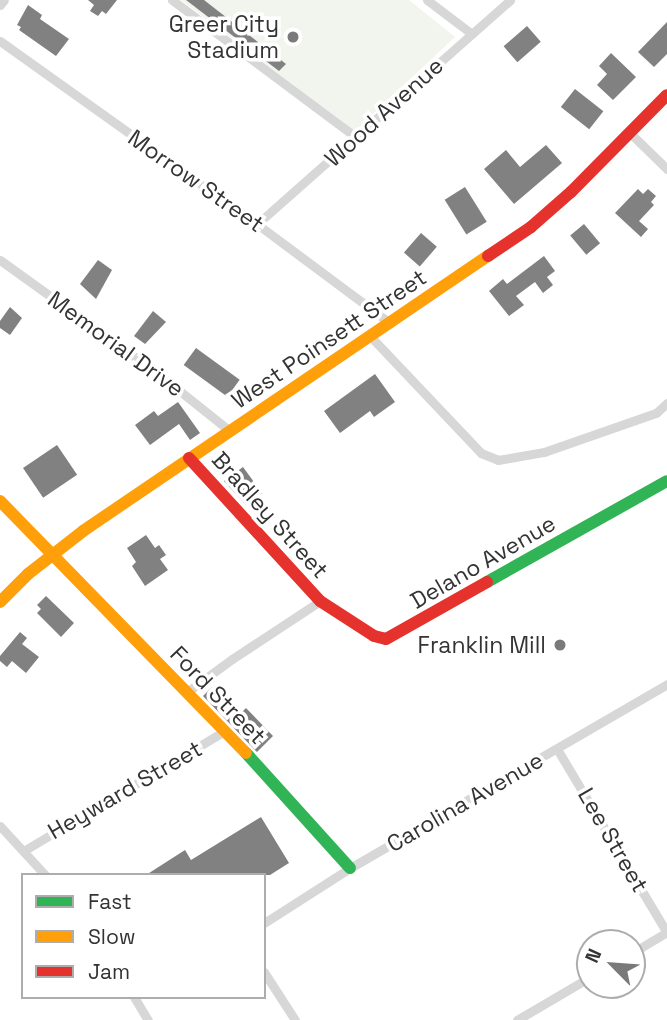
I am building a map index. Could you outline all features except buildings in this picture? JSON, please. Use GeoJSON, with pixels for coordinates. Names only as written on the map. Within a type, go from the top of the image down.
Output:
{"type":"FeatureCollection","features":[{"type":"Feature","properties":{"kind":"street"},"geometry":{"type":"LineString","coordinates":[[0,5],[5,0]]}},
{"type":"Feature","properties":{"kind":"street"},"geometry":{"type":"LineString","coordinates":[[172,0],[356,137]]}},
{"type":"Feature","properties":{"kind":"street"},"geometry":{"type":"LineString","coordinates":[[427,0],[472,34]]}},
{"type":"Feature","properties":{"kind":"street","name":"Wood Avenue"},"geometry":{"type":"LineString","coordinates":[[257,224],[510,0]]}},
{"type":"Feature","properties":{"kind":"street","name":"Morrow Street"},"geometry":{"type":"LineString","coordinates":[[0,41],[257,224],[390,323]]}},
{"type":"Feature","properties":{"kind":"street","name":"West Poinsett Street"},"geometry":{"type":"LineString","coordinates":[[0,602],[51,554],[531,227],[571,192],[667,95]]}},
{"type":"Feature","properties":{"kind":"street"},"geometry":{"type":"LineString","coordinates":[[630,133],[667,169]]}},
{"type":"Feature","properties":{"kind":"street","name":"Memorial Drive"},"geometry":{"type":"LineString","coordinates":[[0,260],[177,388],[230,431]]}},
{"type":"Feature","properties":{"kind":"street"},"geometry":{"type":"LineString","coordinates":[[371,337],[481,453],[498,460],[544,452],[656,413],[667,403]]}},
{"type":"Feature","properties":{"kind":"street","name":"Bradley Street"},"geometry":{"type":"LineString","coordinates":[[189,458],[320,601]]}},
{"type":"Feature","properties":{"kind":"street","name":"Delano Avenue"},"geometry":{"type":"LineString","coordinates":[[320,601],[374,636],[391,638],[667,481]]}},
{"type":"Feature","properties":{"kind":"street","name":"Ford Street"},"geometry":{"type":"LineString","coordinates":[[0,501],[225,731],[350,868]]}},
{"type":"Feature","properties":{"kind":"street"},"geometry":{"type":"LineString","coordinates":[[187,692],[320,601]]}},
{"type":"Feature","properties":{"kind":"street","name":"Carolina Avenue"},"geometry":{"type":"LineString","coordinates":[[266,922],[350,868],[667,684]]}},
{"type":"Feature","properties":{"kind":"street","name":"Heyward Street"},"geometry":{"type":"LineString","coordinates":[[25,850],[225,731]]}},
{"type":"Feature","properties":{"kind":"street","name":"Lee Street"},"geometry":{"type":"LineString","coordinates":[[557,749],[667,932]]}},
{"type":"Feature","properties":{"kind":"street"},"geometry":{"type":"LineString","coordinates":[[0,826],[43,873]]}},
{"type":"Feature","properties":{"kind":"street"},"geometry":{"type":"LineString","coordinates":[[646,945],[667,932]]}},
{"type":"Feature","properties":{"kind":"street"},"geometry":{"type":"LineString","coordinates":[[266,975],[295,1020]]}},
{"type":"Feature","properties":{"kind":"street"},"geometry":{"type":"LineString","coordinates":[[517,1020],[576,985]]}},
{"type":"Feature","properties":{"kind":"street"},"geometry":{"type":"LineString","coordinates":[[136,1000],[148,1020]]}},
{"type":"Feature","properties":{"kind":"shaded area"},"geometry":{"type":"Polygon","coordinates":[[[181,0],[409,0],[455,37],[355,131],[181,0]]]}},
{"type":"Feature","properties":{"kind":"traffic: fast"},"geometry":{"type":"LineString","coordinates":[[487,582],[667,481]]}},
{"type":"Feature","properties":{"kind":"traffic: fast"},"geometry":{"type":"LineString","coordinates":[[246,753],[350,868]]}},
{"type":"Feature","properties":{"kind":"traffic: slow"},"geometry":{"type":"LineString","coordinates":[[0,602],[28,574],[83,531],[488,256]]}},
{"type":"Feature","properties":{"kind":"traffic: slow"},"geometry":{"type":"LineString","coordinates":[[0,501],[246,753]]}},
{"type":"Feature","properties":{"kind":"traffic: jam"},"geometry":{"type":"LineString","coordinates":[[488,256],[531,227],[571,192],[667,95]]}},
{"type":"Feature","properties":{"kind":"traffic: jam"},"geometry":{"type":"LineString","coordinates":[[189,458],[320,601],[374,636],[386,639],[487,582]]}},
{"type":"Feature","properties":{"kind":"place","name":"Greer City Stadium"},"geometry":{"type":"Point","coordinates":[293,37]}},
{"type":"Feature","properties":{"kind":"place","name":"Franklin Mill"},"geometry":{"type":"Point","coordinates":[560,645]}}]}
